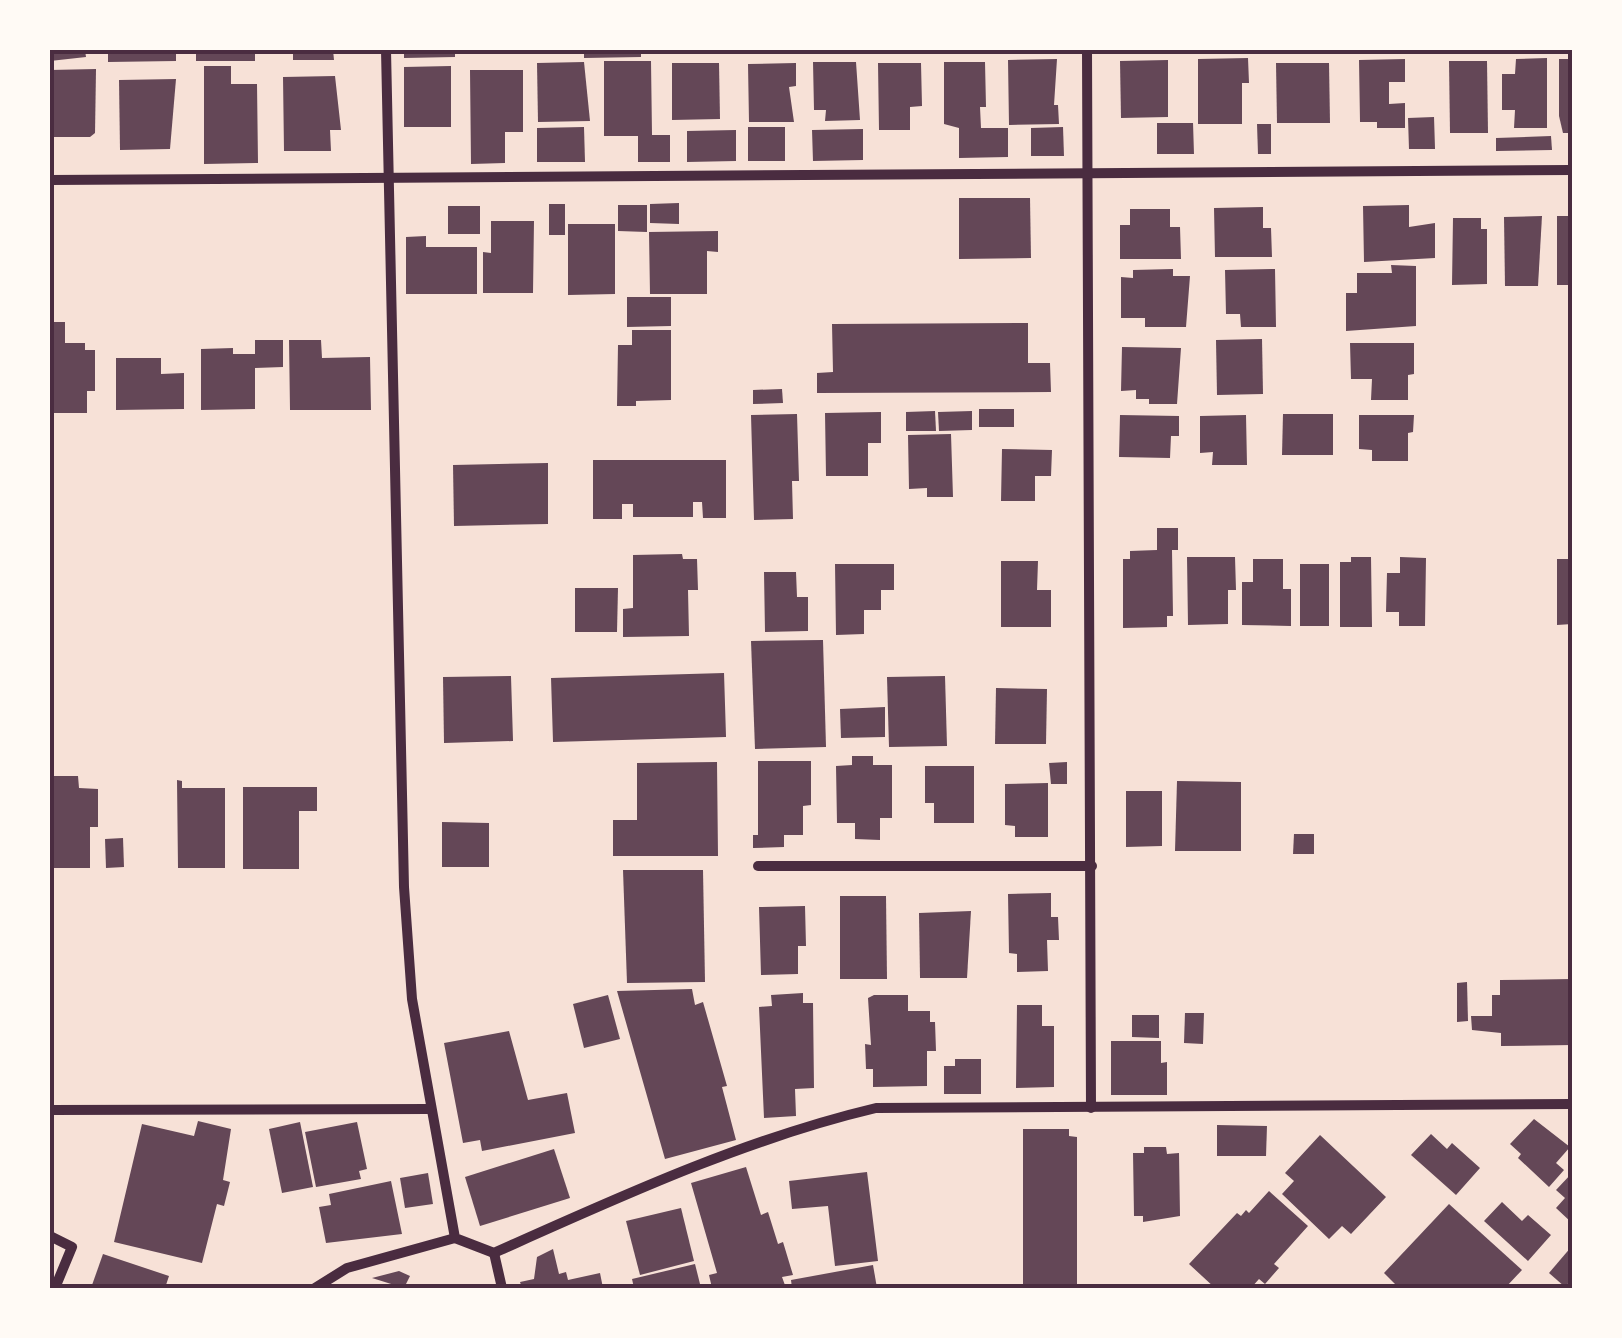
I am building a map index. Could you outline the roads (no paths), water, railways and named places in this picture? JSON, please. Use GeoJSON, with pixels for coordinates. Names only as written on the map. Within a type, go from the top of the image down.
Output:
{"type":"FeatureCollection","features":[{"type":"Feature","properties":{"kind":"street"},"geometry":{"type":"LineString","coordinates":[[386,50],[404,887],[412,999],[455,1238]]}},
{"type":"Feature","properties":{"kind":"street"},"geometry":{"type":"LineString","coordinates":[[1086,50],[1091,1108]]}},
{"type":"Feature","properties":{"kind":"street"},"geometry":{"type":"LineString","coordinates":[[50,180],[1572,170]]}},
{"type":"Feature","properties":{"kind":"street"},"geometry":{"type":"LineString","coordinates":[[758,866],[1092,866]]}},
{"type":"Feature","properties":{"kind":"street"},"geometry":{"type":"LineString","coordinates":[[315,1288],[347,1268],[455,1238],[494,1253],[681,1174],[830,1119],[876,1108],[1572,1104]]}},
{"type":"Feature","properties":{"kind":"street"},"geometry":{"type":"LineString","coordinates":[[50,1110],[430,1109]]}},
{"type":"Feature","properties":{"kind":"street"},"geometry":{"type":"LineString","coordinates":[[50,1236],[72,1246],[55,1288]]}},
{"type":"Feature","properties":{"kind":"street"},"geometry":{"type":"LineString","coordinates":[[494,1253],[502,1288]]}}]}
